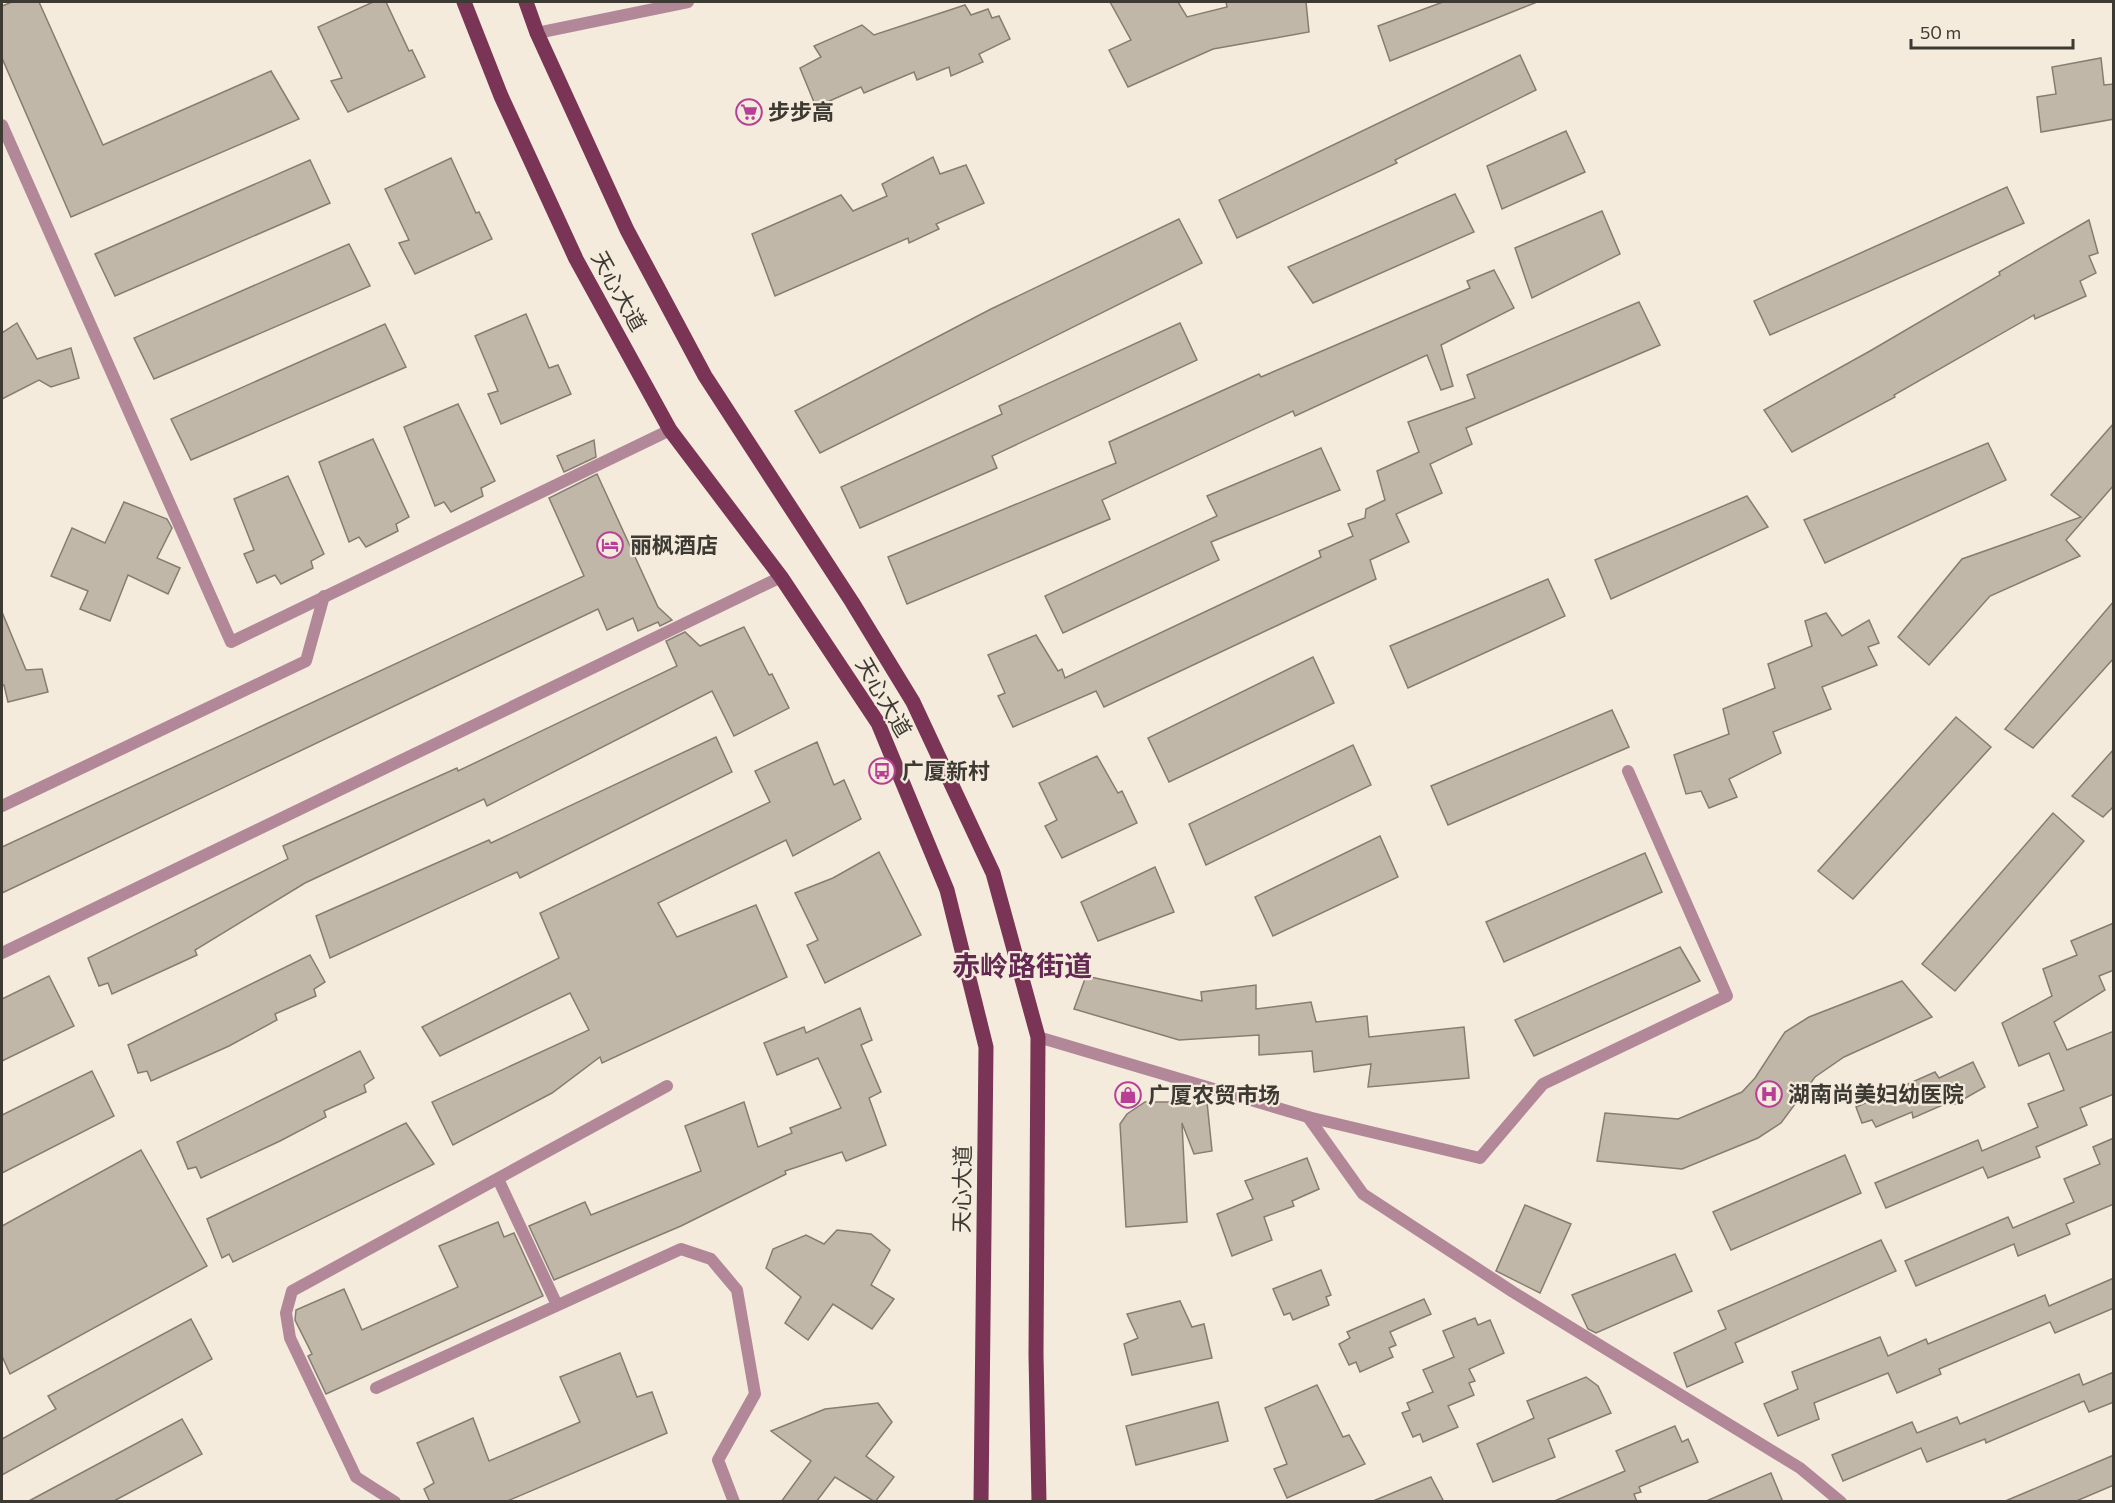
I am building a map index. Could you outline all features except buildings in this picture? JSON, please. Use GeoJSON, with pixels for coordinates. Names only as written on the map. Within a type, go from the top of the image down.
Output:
{"type":"FeatureCollection","features":[{"type":"Feature","properties":{"kind":"main road","name":"天心大道"},"geometry":{"type":"LineString","coordinates":[[464,2],[501,96],[554,216],[670,430],[781,577],[878,723],[947,890],[986,1047],[978,1501]]}},
{"type":"Feature","properties":{"kind":"main road","name":"天心大道"},"geometry":{"type":"LineString","coordinates":[[526,2],[537,33],[627,230],[705,376],[852,602],[913,702],[993,873],[1038,1037],[1036,1355],[1039,1502]]}},
{"type":"Feature","properties":{"kind":"street"},"geometry":{"type":"LineString","coordinates":[[537,33],[688,2]]}},
{"type":"Feature","properties":{"kind":"street"},"geometry":{"type":"LineString","coordinates":[[2,125],[231,642],[670,430]]}},
{"type":"Feature","properties":{"kind":"street"},"geometry":{"type":"LineString","coordinates":[[2,953],[781,577]]}},
{"type":"Feature","properties":{"kind":"street"},"geometry":{"type":"LineString","coordinates":[[2,806],[306,661],[324,596]]}},
{"type":"Feature","properties":{"kind":"street"},"geometry":{"type":"LineString","coordinates":[[1038,1037],[1308,1117],[1480,1158],[1543,1084],[1727,996],[1628,771]]}},
{"type":"Feature","properties":{"kind":"street"},"geometry":{"type":"LineString","coordinates":[[395,1502],[356,1477],[290,1338],[286,1313],[292,1291],[667,1086]]}},
{"type":"Feature","properties":{"kind":"street"},"geometry":{"type":"LineString","coordinates":[[1308,1117],[1363,1194],[1513,1292],[1800,1468],[1841,1502]]}},
{"type":"Feature","properties":{"kind":"street"},"geometry":{"type":"LineString","coordinates":[[498,1179],[557,1305]]}},
{"type":"Feature","properties":{"kind":"street"},"geometry":{"type":"LineString","coordinates":[[376,1388],[681,1249],[711,1259],[737,1290],[755,1394],[718,1460],[734,1502]]}},
{"type":"Feature","properties":{"kind":"place","name":"步步高"},"geometry":{"type":"Point","coordinates":[749,112]}},
{"type":"Feature","properties":{"kind":"place","name":"丽枫酒店"},"geometry":{"type":"Point","coordinates":[610,545]}},
{"type":"Feature","properties":{"kind":"place","name":"广厦新村"},"geometry":{"type":"Point","coordinates":[882,771]}},
{"type":"Feature","properties":{"kind":"place","name":"湖南尚美妇幼医院"},"geometry":{"type":"Point","coordinates":[1769,1094]}},
{"type":"Feature","properties":{"kind":"place","name":"广厦农贸市场"},"geometry":{"type":"Point","coordinates":[1128,1095]}},
{"type":"Feature","properties":{"kind":"district","name":"赤岭路街道"},"geometry":{"type":"Point","coordinates":[1022,966]}}]}
